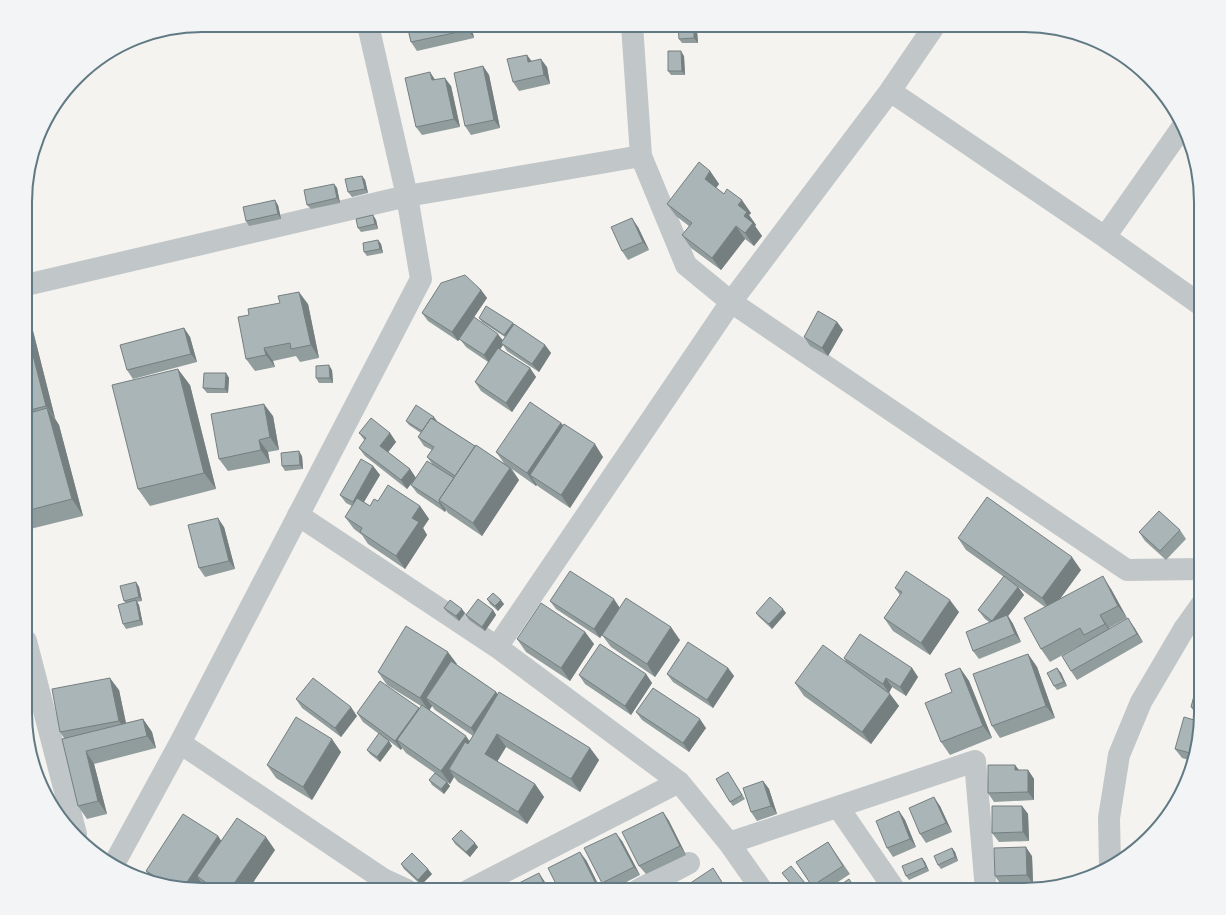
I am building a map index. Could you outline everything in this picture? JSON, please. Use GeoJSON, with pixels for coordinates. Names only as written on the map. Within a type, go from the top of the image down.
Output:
{"type":"FeatureCollection","features":[{"type":"Feature","properties":{"kind":"street"},"geometry":{"type":"LineString","coordinates":[[116,860],[180,743],[421,279],[407,196],[370,32]]}},
{"type":"Feature","properties":{"kind":"street"},"geometry":{"type":"LineString","coordinates":[[632,32],[641,156],[686,265],[732,302],[1127,570],[1194,568]]}},
{"type":"Feature","properties":{"kind":"street"},"geometry":{"type":"LineString","coordinates":[[497,647],[732,302],[890,92],[930,32]]}},
{"type":"Feature","properties":{"kind":"street"},"geometry":{"type":"LineString","coordinates":[[890,92],[1105,236],[1194,300]]}},
{"type":"Feature","properties":{"kind":"street"},"geometry":{"type":"LineString","coordinates":[[1105,236],[1179,132]]}},
{"type":"Feature","properties":{"kind":"street"},"geometry":{"type":"LineString","coordinates":[[32,284],[407,196],[641,156]]}},
{"type":"Feature","properties":{"kind":"street"},"geometry":{"type":"LineString","coordinates":[[298,515],[497,647],[679,782],[729,843],[757,883]]}},
{"type":"Feature","properties":{"kind":"street"},"geometry":{"type":"LineString","coordinates":[[1110,859],[1109,818],[1119,756],[1141,702],[1184,628],[1194,614]]}},
{"type":"Feature","properties":{"kind":"street"},"geometry":{"type":"LineString","coordinates":[[32,665],[73,824]]}},
{"type":"Feature","properties":{"kind":"street"},"geometry":{"type":"LineString","coordinates":[[180,743],[383,879],[392,883]]}},
{"type":"Feature","properties":{"kind":"street"},"geometry":{"type":"LineString","coordinates":[[729,843],[975,761],[985,883]]}},
{"type":"Feature","properties":{"kind":"street"},"geometry":{"type":"LineString","coordinates":[[483,883],[679,782]]}},
{"type":"Feature","properties":{"kind":"street"},"geometry":{"type":"LineString","coordinates":[[838,807],[890,883]]}},
{"type":"Feature","properties":{"kind":"street"},"geometry":{"type":"LineString","coordinates":[[651,883],[689,863]]}},
{"type":"Feature","properties":{"kind":"building"},"geometry":{"type":"Polygon","coordinates":[[[409,32],[458,32],[411,42],[409,32]]]}},
{"type":"Feature","properties":{"kind":"building"},"geometry":{"type":"Polygon","coordinates":[[[678,32],[694,32],[694,38],[679,39],[678,32]]]}},
{"type":"Feature","properties":{"kind":"building"},"geometry":{"type":"Polygon","coordinates":[[[668,51],[681,51],[682,71],[668,71],[668,51]]]}},
{"type":"Feature","properties":{"kind":"building"},"geometry":{"type":"Polygon","coordinates":[[[527,55],[528,62],[541,59],[544,75],[513,82],[507,59],[527,55]]]}},
{"type":"Feature","properties":{"kind":"building"},"geometry":{"type":"Polygon","coordinates":[[[483,66],[494,120],[465,126],[454,73],[483,66]]]}},
{"type":"Feature","properties":{"kind":"building"},"geometry":{"type":"Polygon","coordinates":[[[430,72],[432,80],[445,78],[454,119],[416,127],[405,78],[430,72]]]}},
{"type":"Feature","properties":{"kind":"building"},"geometry":{"type":"Polygon","coordinates":[[[699,162],[710,171],[705,179],[724,194],[727,189],[742,200],[738,205],[747,212],[744,216],[753,223],[745,233],[736,226],[712,258],[682,235],[692,223],[667,204],[699,162]]]}},
{"type":"Feature","properties":{"kind":"building"},"geometry":{"type":"Polygon","coordinates":[[[362,176],[365,189],[348,192],[345,179],[362,176]]]}},
{"type":"Feature","properties":{"kind":"building"},"geometry":{"type":"Polygon","coordinates":[[[334,184],[337,198],[307,205],[304,190],[334,184]]]}},
{"type":"Feature","properties":{"kind":"building"},"geometry":{"type":"Polygon","coordinates":[[[275,200],[278,214],[246,221],[243,207],[275,200]]]}},
{"type":"Feature","properties":{"kind":"building"},"geometry":{"type":"Polygon","coordinates":[[[373,215],[375,224],[358,228],[356,219],[373,215]]]}},
{"type":"Feature","properties":{"kind":"building"},"geometry":{"type":"Polygon","coordinates":[[[632,218],[643,242],[622,251],[611,227],[632,218]]]}},
{"type":"Feature","properties":{"kind":"building"},"geometry":{"type":"Polygon","coordinates":[[[378,240],[380,249],[364,252],[363,243],[378,240]]]}},
{"type":"Feature","properties":{"kind":"building"},"geometry":{"type":"Polygon","coordinates":[[[465,275],[481,290],[452,332],[422,313],[441,283],[465,275]]]}},
{"type":"Feature","properties":{"kind":"building"},"geometry":{"type":"Polygon","coordinates":[[[299,292],[311,345],[291,349],[290,343],[264,348],[266,355],[246,359],[238,317],[249,315],[248,309],[280,303],[278,296],[299,292]]]}},
{"type":"Feature","properties":{"kind":"building"},"geometry":{"type":"Polygon","coordinates":[[[486,306],[513,323],[504,335],[479,318],[486,306]]]}},
{"type":"Feature","properties":{"kind":"building"},"geometry":{"type":"Polygon","coordinates":[[[818,311],[837,322],[822,348],[804,337],[818,311]]]}},
{"type":"Feature","properties":{"kind":"building"},"geometry":{"type":"Polygon","coordinates":[[[474,317],[498,334],[484,355],[459,339],[474,317]]]}},
{"type":"Feature","properties":{"kind":"building"},"geometry":{"type":"Polygon","coordinates":[[[514,324],[545,345],[532,364],[501,343],[514,324]]]}},
{"type":"Feature","properties":{"kind":"building"},"geometry":{"type":"Polygon","coordinates":[[[184,328],[191,354],[127,370],[120,345],[184,328]]]}},
{"type":"Feature","properties":{"kind":"building"},"geometry":{"type":"Polygon","coordinates":[[[498,348],[530,368],[506,403],[475,382],[498,348]]]}},
{"type":"Feature","properties":{"kind":"building"},"geometry":{"type":"Polygon","coordinates":[[[32,351],[46,406],[32,410],[32,351]]]}},
{"type":"Feature","properties":{"kind":"building"},"geometry":{"type":"Polygon","coordinates":[[[329,365],[330,378],[316,378],[316,366],[329,365]]]}},
{"type":"Feature","properties":{"kind":"building"},"geometry":{"type":"Polygon","coordinates":[[[178,369],[204,473],[138,489],[112,385],[178,369]]]}},
{"type":"Feature","properties":{"kind":"building"},"geometry":{"type":"Polygon","coordinates":[[[204,373],[226,373],[225,389],[203,388],[204,373]]]}},
{"type":"Feature","properties":{"kind":"building"},"geometry":{"type":"Polygon","coordinates":[[[530,402],[561,423],[527,473],[496,452],[530,402]]]}},
{"type":"Feature","properties":{"kind":"building"},"geometry":{"type":"Polygon","coordinates":[[[264,404],[270,437],[259,440],[261,450],[219,459],[211,414],[264,404]]]}},
{"type":"Feature","properties":{"kind":"building"},"geometry":{"type":"Polygon","coordinates":[[[416,405],[434,417],[432,419],[431,418],[422,431],[406,421],[416,405]]]}},
{"type":"Feature","properties":{"kind":"building"},"geometry":{"type":"Polygon","coordinates":[[[47,408],[72,499],[32,509],[32,412],[47,408]]]}},
{"type":"Feature","properties":{"kind":"building"},"geometry":{"type":"Polygon","coordinates":[[[371,418],[390,433],[380,446],[410,469],[401,480],[359,448],[366,438],[359,433],[371,418]]]}},
{"type":"Feature","properties":{"kind":"building"},"geometry":{"type":"Polygon","coordinates":[[[431,418],[475,446],[455,476],[427,457],[434,447],[418,437],[431,418]]]}},
{"type":"Feature","properties":{"kind":"building"},"geometry":{"type":"Polygon","coordinates":[[[564,424],[595,444],[561,495],[530,475],[564,424]]]}},
{"type":"Feature","properties":{"kind":"building"},"geometry":{"type":"Polygon","coordinates":[[[476,445],[510,468],[473,523],[439,500],[476,445]]]}},
{"type":"Feature","properties":{"kind":"building"},"geometry":{"type":"Polygon","coordinates":[[[299,451],[300,465],[282,466],[281,453],[299,451]]]}},
{"type":"Feature","properties":{"kind":"building"},"geometry":{"type":"Polygon","coordinates":[[[361,459],[373,466],[353,502],[340,495],[361,459]]]}},
{"type":"Feature","properties":{"kind":"building"},"geometry":{"type":"Polygon","coordinates":[[[427,461],[454,478],[439,500],[439,503],[411,485],[427,461]]]}},
{"type":"Feature","properties":{"kind":"building"},"geometry":{"type":"Polygon","coordinates":[[[388,485],[420,506],[412,518],[419,522],[396,556],[360,532],[362,528],[345,517],[357,498],[370,506],[374,499],[378,501],[388,485]]]}},
{"type":"Feature","properties":{"kind":"building"},"geometry":{"type":"Polygon","coordinates":[[[987,497],[1072,557],[1042,598],[958,538],[987,497]]]}},
{"type":"Feature","properties":{"kind":"building"},"geometry":{"type":"Polygon","coordinates":[[[1159,511],[1180,530],[1160,551],[1139,532],[1159,511]]]}},
{"type":"Feature","properties":{"kind":"building"},"geometry":{"type":"Polygon","coordinates":[[[218,518],[229,561],[199,568],[188,525],[218,518]]]}},
{"type":"Feature","properties":{"kind":"building"},"geometry":{"type":"Polygon","coordinates":[[[570,571],[614,599],[594,629],[550,601],[570,571]]]}},
{"type":"Feature","properties":{"kind":"building"},"geometry":{"type":"Polygon","coordinates":[[[906,571],[950,600],[921,643],[884,618],[902,592],[895,588],[906,571]]]}},
{"type":"Feature","properties":{"kind":"building"},"geometry":{"type":"Polygon","coordinates":[[[1004,576],[1018,587],[992,621],[978,610],[1004,576]]]}},
{"type":"Feature","properties":{"kind":"building"},"geometry":{"type":"Polygon","coordinates":[[[1103,576],[1118,606],[1100,615],[1105,624],[1084,635],[1080,628],[1041,649],[1024,618],[1103,576]]]}},
{"type":"Feature","properties":{"kind":"building"},"geometry":{"type":"Polygon","coordinates":[[[136,582],[139,597],[124,601],[120,586],[136,582]]]}},
{"type":"Feature","properties":{"kind":"building"},"geometry":{"type":"Polygon","coordinates":[[[493,593],[501,600],[495,606],[487,599],[493,593]]]}},
{"type":"Feature","properties":{"kind":"building"},"geometry":{"type":"Polygon","coordinates":[[[770,597],[783,609],[769,624],[756,613],[770,597]]]}},
{"type":"Feature","properties":{"kind":"building"},"geometry":{"type":"Polygon","coordinates":[[[626,598],[671,627],[647,664],[602,635],[626,598]]]}},
{"type":"Feature","properties":{"kind":"building"},"geometry":{"type":"Polygon","coordinates":[[[478,599],[493,610],[482,627],[466,615],[478,599]]]}},
{"type":"Feature","properties":{"kind":"building"},"geometry":{"type":"Polygon","coordinates":[[[136,600],[140,620],[123,624],[118,605],[136,600]]]}},
{"type":"Feature","properties":{"kind":"building"},"geometry":{"type":"Polygon","coordinates":[[[450,600],[462,609],[456,616],[444,608],[450,600]]]}},
{"type":"Feature","properties":{"kind":"building"},"geometry":{"type":"Polygon","coordinates":[[[541,603],[585,632],[561,668],[517,639],[541,603]]]}},
{"type":"Feature","properties":{"kind":"building"},"geometry":{"type":"Polygon","coordinates":[[[1007,615],[1015,634],[973,651],[966,632],[1007,615]]]}},
{"type":"Feature","properties":{"kind":"building"},"geometry":{"type":"Polygon","coordinates":[[[1128,618],[1137,634],[1071,671],[1062,656],[1128,618]]]}},
{"type":"Feature","properties":{"kind":"building"},"geometry":{"type":"Polygon","coordinates":[[[406,626],[448,652],[420,698],[378,672],[406,626]]]}},
{"type":"Feature","properties":{"kind":"building"},"geometry":{"type":"Polygon","coordinates":[[[860,634],[912,668],[900,687],[886,678],[883,684],[844,658],[860,634]]]}},
{"type":"Feature","properties":{"kind":"building"},"geometry":{"type":"Polygon","coordinates":[[[688,642],[728,668],[707,700],[667,674],[688,642]]]}},
{"type":"Feature","properties":{"kind":"building"},"geometry":{"type":"Polygon","coordinates":[[[600,644],[646,674],[625,706],[579,675],[600,644]]]}},
{"type":"Feature","properties":{"kind":"building"},"geometry":{"type":"Polygon","coordinates":[[[823,645],[890,694],[862,732],[795,683],[823,645]]]}},
{"type":"Feature","properties":{"kind":"building"},"geometry":{"type":"Polygon","coordinates":[[[1028,654],[1046,706],[992,726],[973,674],[1028,654]]]}},
{"type":"Feature","properties":{"kind":"building"},"geometry":{"type":"Polygon","coordinates":[[[451,661],[496,692],[471,728],[426,698],[451,661]]]}},
{"type":"Feature","properties":{"kind":"building"},"geometry":{"type":"Polygon","coordinates":[[[960,668],[983,726],[941,742],[925,703],[952,692],[945,674],[960,668]]]}},
{"type":"Feature","properties":{"kind":"building"},"geometry":{"type":"Polygon","coordinates":[[[1057,668],[1064,682],[1054,686],[1047,673],[1057,668]]]}},
{"type":"Feature","properties":{"kind":"building"},"geometry":{"type":"Polygon","coordinates":[[[110,678],[119,721],[60,732],[52,689],[110,678]]]}},
{"type":"Feature","properties":{"kind":"building"},"geometry":{"type":"Polygon","coordinates":[[[313,678],[351,707],[335,728],[296,699],[313,678]]]}},
{"type":"Feature","properties":{"kind":"building"},"geometry":{"type":"Polygon","coordinates":[[[380,681],[419,708],[395,741],[357,713],[380,681]]]}},
{"type":"Feature","properties":{"kind":"building"},"geometry":{"type":"Polygon","coordinates":[[[653,688],[700,719],[683,743],[636,712],[653,688]]]}},
{"type":"Feature","properties":{"kind":"building"},"geometry":{"type":"Polygon","coordinates":[[[499,692],[590,748],[571,779],[497,734],[485,754],[535,784],[518,812],[449,769],[465,742],[468,744],[499,692]]]}},
{"type":"Feature","properties":{"kind":"building"},"geometry":{"type":"Polygon","coordinates":[[[1194,696],[1194,708],[1191,707],[1194,696]]]}},
{"type":"Feature","properties":{"kind":"building"},"geometry":{"type":"Polygon","coordinates":[[[422,705],[466,736],[441,771],[397,740],[422,705]]]}},
{"type":"Feature","properties":{"kind":"building"},"geometry":{"type":"Polygon","coordinates":[[[296,717],[332,739],[303,787],[267,765],[296,717]]]}},
{"type":"Feature","properties":{"kind":"building"},"geometry":{"type":"Polygon","coordinates":[[[1184,717],[1194,720],[1193,735],[1189,753],[1175,749],[1184,717]]]}},
{"type":"Feature","properties":{"kind":"building"},"geometry":{"type":"Polygon","coordinates":[[[143,719],[147,736],[86,751],[98,801],[78,806],[62,739],[143,719]]]}},
{"type":"Feature","properties":{"kind":"building"},"geometry":{"type":"Polygon","coordinates":[[[379,733],[389,741],[377,757],[367,750],[379,733]]]}},
{"type":"Feature","properties":{"kind":"building"},"geometry":{"type":"Polygon","coordinates":[[[988,765],[1015,765],[1015,770],[1028,770],[1028,792],[988,793],[988,765]]]}},
{"type":"Feature","properties":{"kind":"building"},"geometry":{"type":"Polygon","coordinates":[[[728,772],[742,795],[730,802],[716,779],[728,772]]]}},
{"type":"Feature","properties":{"kind":"building"},"geometry":{"type":"Polygon","coordinates":[[[435,773],[447,782],[441,789],[429,780],[435,773]]]}},
{"type":"Feature","properties":{"kind":"building"},"geometry":{"type":"Polygon","coordinates":[[[763,781],[771,806],[751,812],[743,788],[763,781]]]}},
{"type":"Feature","properties":{"kind":"building"},"geometry":{"type":"Polygon","coordinates":[[[934,797],[946,823],[920,834],[909,808],[934,797]]]}},
{"type":"Feature","properties":{"kind":"building"},"geometry":{"type":"Polygon","coordinates":[[[992,806],[1022,806],[1023,832],[992,833],[992,806]]]}},
{"type":"Feature","properties":{"kind":"building"},"geometry":{"type":"Polygon","coordinates":[[[899,811],[910,839],[887,848],[876,821],[899,811]]]}},
{"type":"Feature","properties":{"kind":"building"},"geometry":{"type":"Polygon","coordinates":[[[663,812],[680,846],[639,866],[622,832],[663,812]]]}},
{"type":"Feature","properties":{"kind":"building"},"geometry":{"type":"Polygon","coordinates":[[[183,814],[218,836],[187,883],[155,876],[146,871],[183,814]]]}},
{"type":"Feature","properties":{"kind":"building"},"geometry":{"type":"Polygon","coordinates":[[[237,818],[266,837],[234,883],[206,883],[197,876],[237,818]]]}},
{"type":"Feature","properties":{"kind":"building"},"geometry":{"type":"Polygon","coordinates":[[[461,830],[475,843],[466,852],[452,839],[461,830]]]}},
{"type":"Feature","properties":{"kind":"building"},"geometry":{"type":"Polygon","coordinates":[[[616,833],[634,867],[602,883],[584,848],[616,833]]]}},
{"type":"Feature","properties":{"kind":"building"},"geometry":{"type":"Polygon","coordinates":[[[828,842],[843,866],[817,883],[810,883],[796,862],[828,842]]]}},
{"type":"Feature","properties":{"kind":"building"},"geometry":{"type":"Polygon","coordinates":[[[1026,847],[1027,875],[995,876],[994,848],[1026,847]]]}},
{"type":"Feature","properties":{"kind":"building"},"geometry":{"type":"Polygon","coordinates":[[[952,848],[955,857],[938,865],[934,856],[952,848]]]}},
{"type":"Feature","properties":{"kind":"building"},"geometry":{"type":"Polygon","coordinates":[[[580,852],[596,883],[556,883],[548,868],[580,852]]]}},
{"type":"Feature","properties":{"kind":"building"},"geometry":{"type":"Polygon","coordinates":[[[412,853],[428,869],[418,880],[401,864],[412,853]]]}},
{"type":"Feature","properties":{"kind":"building"},"geometry":{"type":"Polygon","coordinates":[[[922,858],[926,867],[906,876],[902,866],[922,858]]]}},
{"type":"Feature","properties":{"kind":"building"},"geometry":{"type":"Polygon","coordinates":[[[791,866],[805,883],[790,883],[782,873],[791,866]]]}},
{"type":"Feature","properties":{"kind":"building"},"geometry":{"type":"Polygon","coordinates":[[[713,868],[723,883],[690,883],[713,868]]]}},
{"type":"Feature","properties":{"kind":"building"},"geometry":{"type":"Polygon","coordinates":[[[539,873],[544,883],[519,883],[539,873]]]}},
{"type":"Feature","properties":{"kind":"building"},"geometry":{"type":"Polygon","coordinates":[[[849,879],[852,883],[843,883],[849,879]]]}}]}
